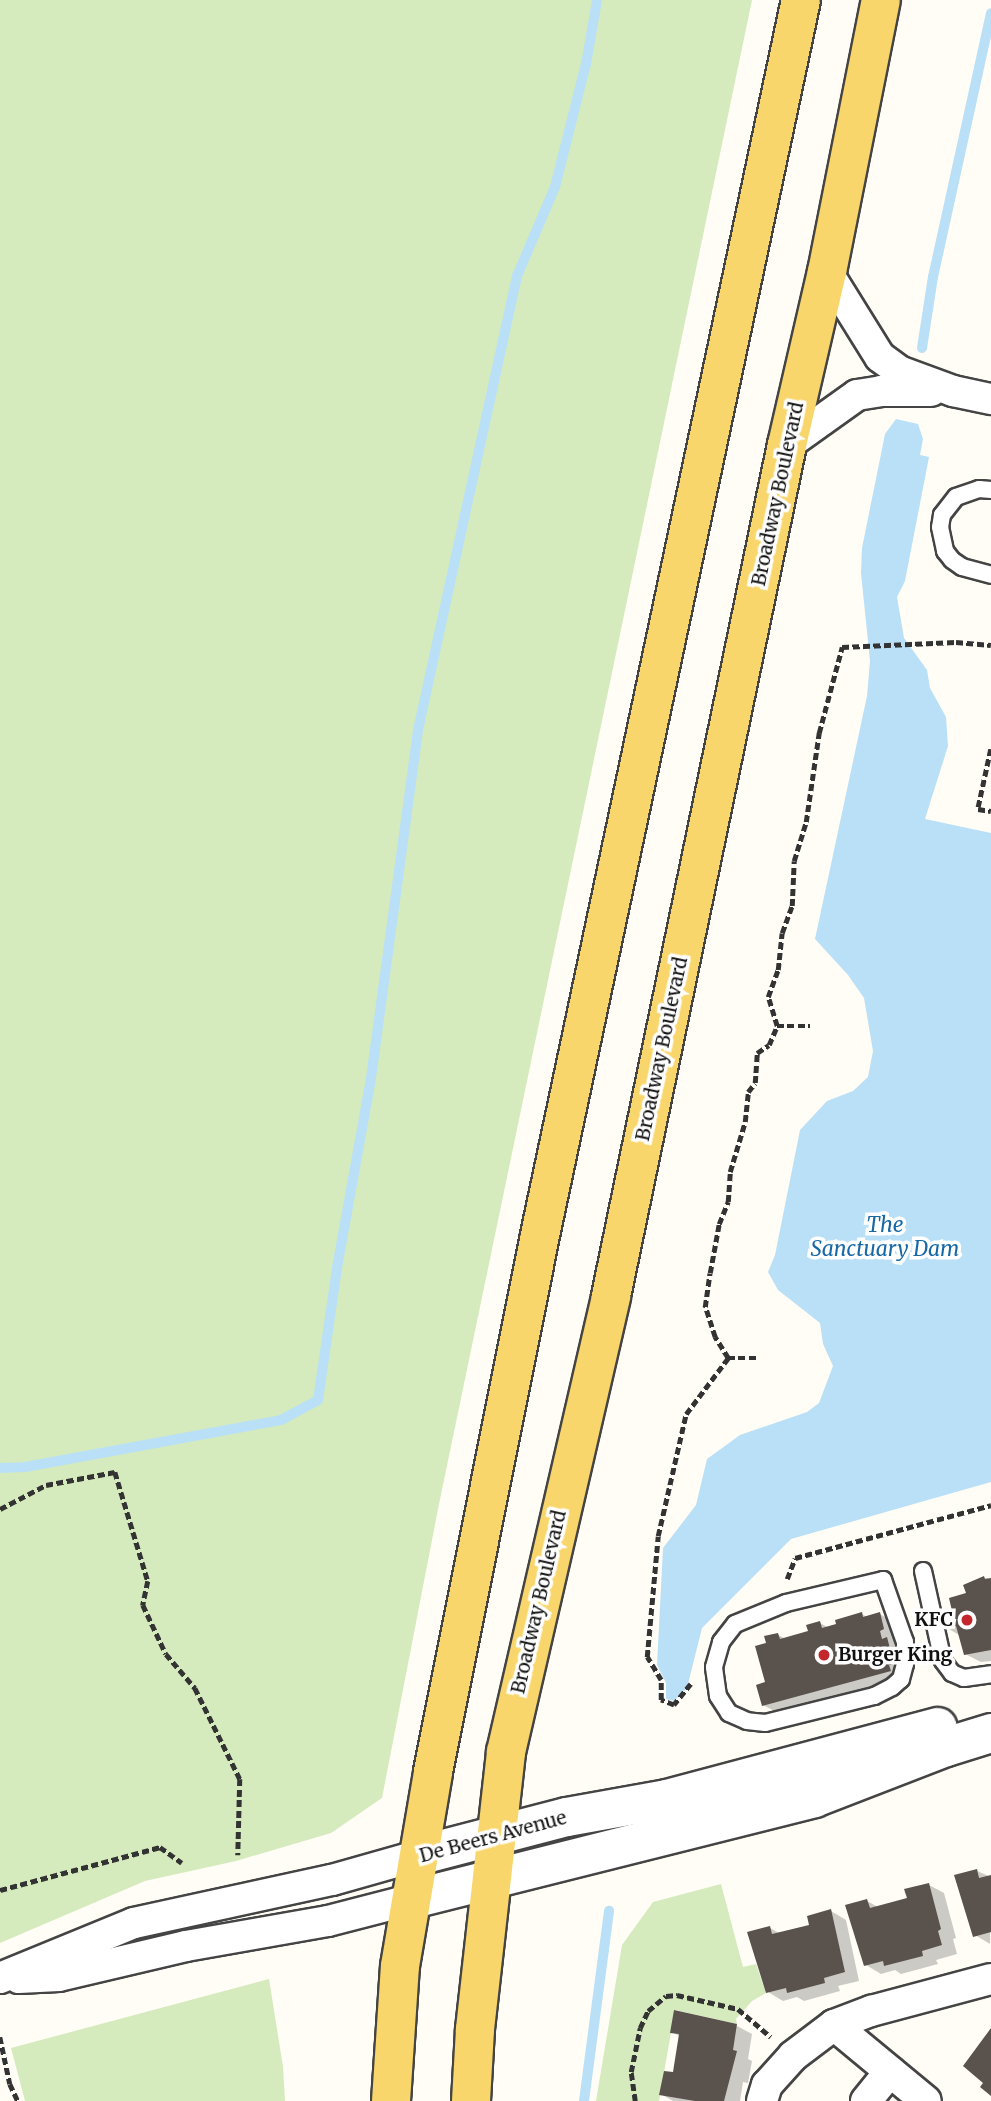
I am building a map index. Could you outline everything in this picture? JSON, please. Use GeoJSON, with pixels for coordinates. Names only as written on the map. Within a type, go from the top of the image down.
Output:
{"type":"FeatureCollection","features":[{"type":"Feature","properties":{"kind":"main road"},"geometry":{"type":"LineString","coordinates":[[391,2101],[400,1966],[417,1856],[546,1208],[801,0]]}},
{"type":"Feature","properties":{"kind":"main road","name":"Broadway Boulevard"},"geometry":{"type":"LineString","coordinates":[[471,2101],[475,2029],[506,1752],[611,1296],[787,445],[827,272],[881,0]]}},
{"type":"Feature","properties":{"kind":"street"},"geometry":{"type":"LineString","coordinates":[[827,272],[880,358],[899,371],[953,391],[991,399]]}},
{"type":"Feature","properties":{"kind":"street"},"geometry":{"type":"LineString","coordinates":[[787,445],[857,396],[881,391],[953,391]]}},
{"type":"Feature","properties":{"kind":"street","name":"De Beers Avenue"},"geometry":{"type":"LineString","coordinates":[[0,1978],[134,1923],[332,1880],[495,1833],[567,1816],[667,1799],[991,1713]]}},
{"type":"Feature","properties":{"kind":"street","name":"De Beers Avenue"},"geometry":{"type":"LineString","coordinates":[[0,1978],[59,1976],[186,1946],[328,1921],[814,1798],[946,1746],[991,1733]]}},
{"type":"Feature","properties":{"kind":"street"},"geometry":{"type":"LineString","coordinates":[[762,2101],[767,2085],[793,2056],[834,2025],[871,2011],[991,1979]]}},
{"type":"Feature","properties":{"kind":"street"},"geometry":{"type":"LineString","coordinates":[[834,2025],[926,2101]]}},
{"type":"Feature","properties":{"kind":"street"},"geometry":{"type":"LineString","coordinates":[[866,2101],[890,2071]]}},
{"type":"Feature","properties":{"kind":"lane"},"geometry":{"type":"LineString","coordinates":[[991,490],[979,489],[956,497],[942,515],[940,527],[944,551],[952,560],[962,567],[991,575]]}},
{"type":"Feature","properties":{"kind":"lane"},"geometry":{"type":"LineString","coordinates":[[923,1571],[943,1661],[952,1673],[964,1678],[991,1674]]}},
{"type":"Feature","properties":{"kind":"lane"},"geometry":{"type":"LineString","coordinates":[[883,1580],[905,1642],[905,1664],[901,1679],[892,1687],[874,1696],[765,1723],[747,1721],[729,1713],[718,1696],[714,1667],[721,1642],[735,1624],[786,1603],[883,1580]]}},
{"type":"Feature","properties":{"kind":"path"},"geometry":{"type":"LineString","coordinates":[[728,1358],[715,1337],[705,1307],[719,1224],[728,1202],[730,1172],[745,1122],[748,1092],[755,1083],[757,1053],[769,1045],[777,1026],[768,997],[778,970],[782,933],[792,906],[794,861],[806,822],[820,733],[842,647],[956,642],[991,645]]}},
{"type":"Feature","properties":{"kind":"path"},"geometry":{"type":"LineString","coordinates":[[991,749],[978,808],[991,811]]}},
{"type":"Feature","properties":{"kind":"path"},"geometry":{"type":"LineString","coordinates":[[777,1026],[810,1026]]}},
{"type":"Feature","properties":{"kind":"path"},"geometry":{"type":"LineString","coordinates":[[728,1358],[757,1358]]}},
{"type":"Feature","properties":{"kind":"path"},"geometry":{"type":"LineString","coordinates":[[693,1676],[690,1688],[674,1705],[661,1700],[661,1680],[647,1657],[658,1536],[686,1414],[728,1358]]}},
{"type":"Feature","properties":{"kind":"path"},"geometry":{"type":"LineString","coordinates":[[0,1509],[46,1485],[115,1472],[148,1581],[143,1605],[166,1654],[195,1688],[240,1779],[238,1854]]}},
{"type":"Feature","properties":{"kind":"path"},"geometry":{"type":"LineString","coordinates":[[784,1587],[795,1558],[991,1505]]}},
{"type":"Feature","properties":{"kind":"path"},"geometry":{"type":"LineString","coordinates":[[0,1890],[160,1847],[182,1863]]}},
{"type":"Feature","properties":{"kind":"path"},"geometry":{"type":"LineString","coordinates":[[635,2101],[631,2072],[640,2028],[648,2011],[666,1996],[677,1995],[738,2009],[793,2056]]}},
{"type":"Feature","properties":{"kind":"path"},"geometry":{"type":"LineString","coordinates":[[0,2037],[10,2084],[18,2101]]}},
{"type":"Feature","properties":{"kind":"green space"},"geometry":{"type":"Polygon","coordinates":[[[0,0],[752,0],[439,1504],[382,1798],[331,1833],[236,1861],[145,1881],[0,1943],[0,0]]]}},
{"type":"Feature","properties":{"kind":"green space"},"geometry":{"type":"Polygon","coordinates":[[[721,1884],[743,1967],[756,1964],[766,1993],[752,2001],[736,2019],[737,2024],[675,2010],[659,2101],[596,2101],[622,1945],[653,1902],[721,1884]]]}},
{"type":"Feature","properties":{"kind":"green space"},"geometry":{"type":"Polygon","coordinates":[[[269,1979],[283,2067],[285,2101],[25,2101],[11,2048],[269,1979]]]}},
{"type":"Feature","properties":{"kind":"water","name":"The Sanctuary Dam"},"geometry":{"type":"Polygon","coordinates":[[[896,419],[918,424],[923,439],[920,455],[929,457],[905,581],[897,597],[904,638],[927,670],[930,688],[946,717],[948,746],[925,819],[991,833],[991,1482],[791,1539],[702,1628],[687,1688],[674,1701],[666,1699],[666,1683],[657,1665],[663,1548],[696,1505],[707,1459],[740,1435],[807,1412],[819,1403],[833,1366],[823,1344],[820,1323],[778,1290],[768,1272],[775,1255],[800,1130],[827,1101],[853,1091],[868,1077],[873,1051],[864,998],[848,975],[815,939],[867,696],[870,661],[861,573],[862,548],[885,434],[896,419]]]}},
{"type":"Feature","properties":{"kind":"building","name":"KFC"},"geometry":{"type":"Polygon","coordinates":[[[984,1576],[985,1579],[991,1578],[991,1650],[964,1655],[956,1626],[946,1629],[942,1614],[952,1611],[949,1598],[966,1593],[963,1585],[984,1576]]]}},
{"type":"Feature","properties":{"kind":"building","name":"Burger King"},"geometry":{"type":"Polygon","coordinates":[[[862,1612],[863,1617],[880,1612],[884,1629],[880,1631],[882,1639],[887,1637],[894,1664],[889,1665],[891,1671],[762,1706],[756,1685],[765,1682],[755,1646],[766,1643],[764,1636],[778,1633],[780,1639],[808,1631],[806,1625],[820,1621],[822,1628],[836,1624],[835,1620],[862,1612]]]}},
{"type":"Feature","properties":{"kind":"building"},"geometry":{"type":"Polygon","coordinates":[[[977,1869],[979,1878],[991,1875],[991,1932],[973,1937],[954,1875],[977,1869]]]}},
{"type":"Feature","properties":{"kind":"building"},"geometry":{"type":"Polygon","coordinates":[[[929,1883],[941,1929],[938,1931],[942,1945],[922,1951],[923,1956],[884,1966],[883,1961],[864,1966],[845,1905],[867,1899],[870,1908],[907,1898],[904,1889],[929,1883]]]}},
{"type":"Feature","properties":{"kind":"building"},"geometry":{"type":"Polygon","coordinates":[[[831,1909],[845,1972],[824,1978],[825,1983],[787,1993],[786,1988],[766,1993],[747,1932],[770,1926],[772,1934],[809,1925],[807,1916],[831,1909]]]}},
{"type":"Feature","properties":{"kind":"building"},"geometry":{"type":"Polygon","coordinates":[[[674,2010],[737,2024],[733,2050],[737,2051],[724,2101],[695,2101],[659,2095],[664,2071],[673,2072],[679,2034],[670,2033],[674,2010]]]}},
{"type":"Feature","properties":{"kind":"building"},"geometry":{"type":"Polygon","coordinates":[[[991,2028],[991,2096],[980,2087],[983,2083],[963,2066],[991,2028]]]}},
{"type":"Feature","properties":{"kind":"waterway"},"geometry":{"type":"LineString","coordinates":[[0,1468],[25,1467],[281,1420],[318,1400],[338,1262],[371,1078],[418,730],[517,276],[555,187],[586,64],[597,0]]}},
{"type":"Feature","properties":{"kind":"waterway"},"geometry":{"type":"LineString","coordinates":[[922,348],[933,277],[991,13]]}},
{"type":"Feature","properties":{"kind":"waterway"},"geometry":{"type":"LineString","coordinates":[[584,2101],[609,1911]]}},
{"type":"Feature","properties":{"kind":"place","name":"KFC"},"geometry":{"type":"Point","coordinates":[967,1620]}},
{"type":"Feature","properties":{"kind":"place","name":"Burger King"},"geometry":{"type":"Point","coordinates":[824,1655]}}]}
